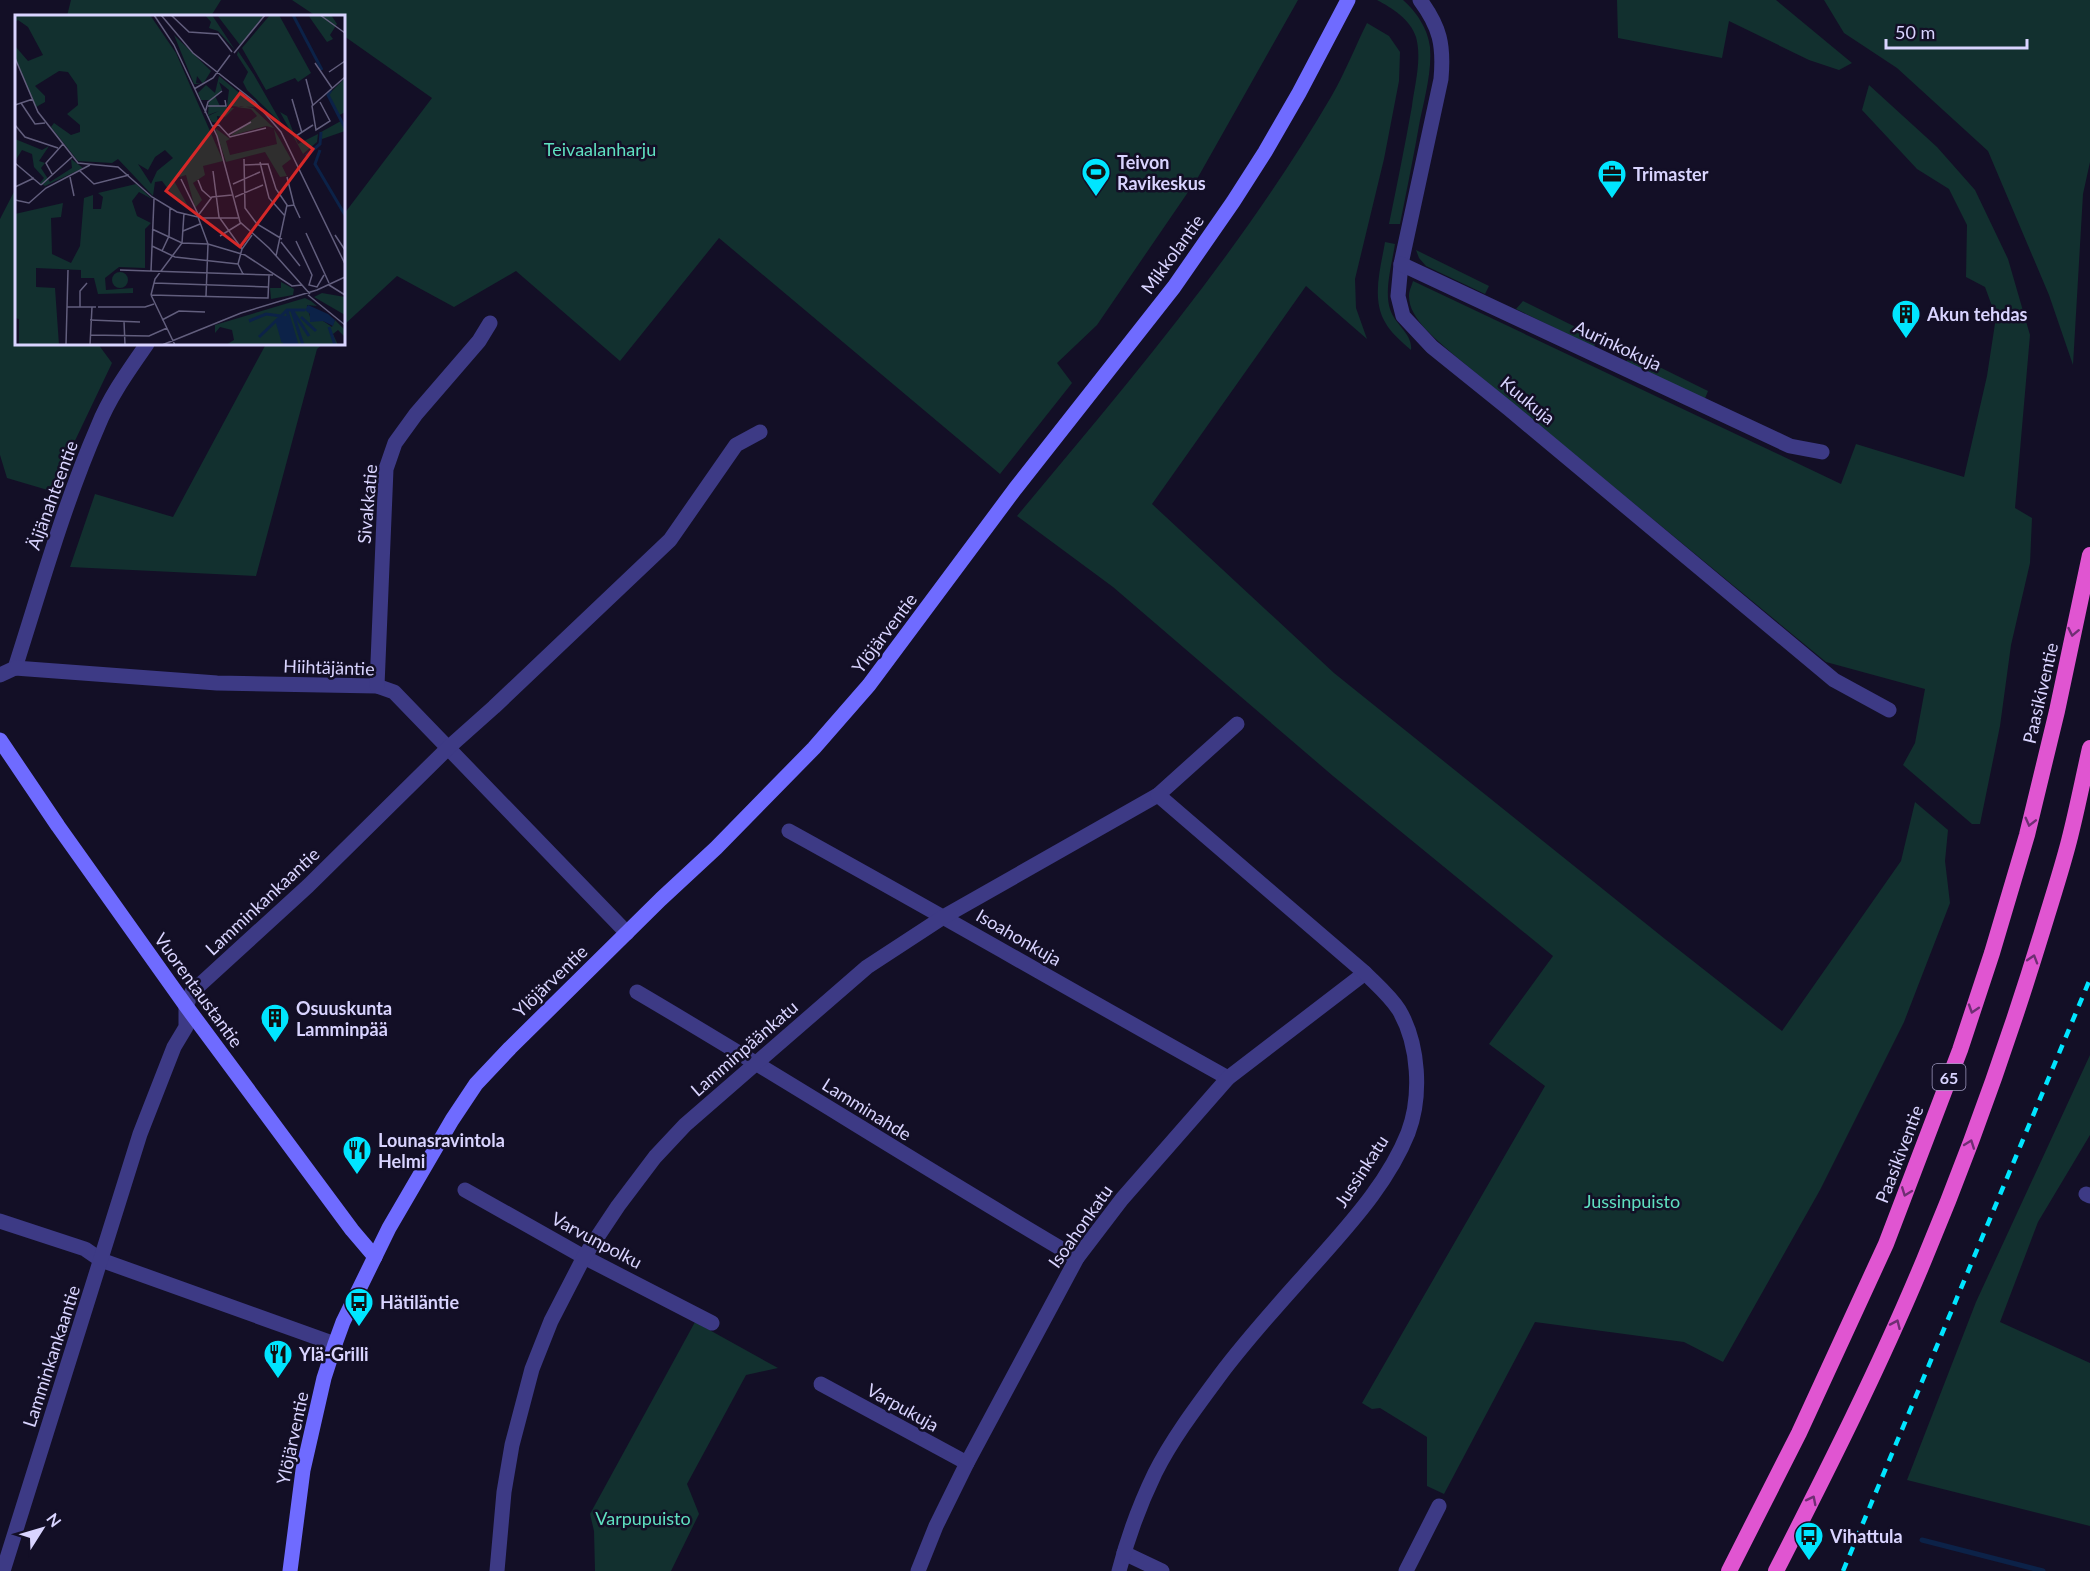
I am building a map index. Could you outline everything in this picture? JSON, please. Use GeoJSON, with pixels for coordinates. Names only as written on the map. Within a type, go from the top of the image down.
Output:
{"type":"FeatureCollection","features":[{"type":"Feature","properties":{"kind":"highway","name":"Paasikiventie"},"geometry":{"type":"LineString","coordinates":[[1729,1571],[1799,1433],[1886,1244],[1960,1050],[2027,835],[2057,711],[2090,555]]}},
{"type":"Feature","properties":{"kind":"highway","name":"65"},"geometry":{"type":"LineString","coordinates":[[1776,1571],[1835,1455],[1888,1341],[1924,1261],[1961,1168],[2001,1061],[2031,966],[2068,842],[2090,748]]}},
{"type":"Feature","properties":{"kind":"main road","name":"Mikkolantie"},"geometry":{"type":"LineString","coordinates":[[998,511],[1174,287],[1228,210],[1287,114],[1348,0]]}},
{"type":"Feature","properties":{"kind":"main road","name":"Ylöjärventie"},"geometry":{"type":"LineString","coordinates":[[290,1571],[303,1470],[324,1378],[335,1344],[343,1322],[389,1228],[441,1136],[476,1084],[541,1016],[716,848],[847,712],[915,626],[998,511]]}},
{"type":"Feature","properties":{"kind":"main road","name":"Vuorentaustantie"},"geometry":{"type":"LineString","coordinates":[[0,740],[186,1006],[352,1230],[375,1257]]}},
{"type":"Feature","properties":{"kind":"street","name":"Kuukuja"},"geometry":{"type":"LineString","coordinates":[[1419,0],[1431,15],[1439,34],[1442,44],[1442,64],[1441,79],[1401,264],[1398,290],[1400,309],[1408,324],[1432,347],[1834,680],[1889,710]]}},
{"type":"Feature","properties":{"kind":"street","name":"Aurinkokuja"},"geometry":{"type":"LineString","coordinates":[[1401,264],[1790,446],[1822,452]]}},
{"type":"Feature","properties":{"kind":"street","name":"Sivakkatie"},"geometry":{"type":"LineString","coordinates":[[377,687],[386,469],[394,443],[479,341],[490,323]]}},
{"type":"Feature","properties":{"kind":"street","name":"Äijänahteentie"},"geometry":{"type":"LineString","coordinates":[[15,668],[64,514],[98,425],[116,389],[146,345]]}},
{"type":"Feature","properties":{"kind":"street","name":"Lamminkankaantie"},"geometry":{"type":"LineString","coordinates":[[3,1571],[140,1134],[174,1047],[186,1027],[186,1006],[192,992],[308,886],[448,748],[670,540],[736,445],[760,432]]}},
{"type":"Feature","properties":{"kind":"street","name":"Hiihtäjäntie"},"geometry":{"type":"LineString","coordinates":[[0,675],[15,668],[217,683],[377,687],[394,692],[627,933]]}},
{"type":"Feature","properties":{"kind":"street","name":"Lamminpäänkatu"},"geometry":{"type":"LineString","coordinates":[[497,1571],[504,1492],[510,1457],[532,1369],[551,1322],[584,1257],[618,1206],[655,1157],[686,1125],[756,1062],[867,967],[945,916],[1158,795],[1237,724]]}},
{"type":"Feature","properties":{"kind":"street","name":"Jussinkatu"},"geometry":{"type":"LineString","coordinates":[[1119,1571],[1124,1552],[1155,1473],[1190,1416],[1248,1340],[1360,1213],[1390,1168],[1407,1135],[1413,1115],[1416,1089],[1415,1061],[1410,1036],[1393,1001],[1365,973],[1158,795]]}},
{"type":"Feature","properties":{"kind":"street","name":"Isoahonkuja"},"geometry":{"type":"LineString","coordinates":[[789,831],[945,916],[1003,952],[1228,1078]]}},
{"type":"Feature","properties":{"kind":"street","name":"Isoahonkatu"},"geometry":{"type":"LineString","coordinates":[[918,1571],[936,1526],[967,1463],[1077,1258],[1122,1199],[1228,1078],[1365,973]]}},
{"type":"Feature","properties":{"kind":"street","name":"Lamminahde"},"geometry":{"type":"LineString","coordinates":[[637,992],[1077,1258]]}},
{"type":"Feature","properties":{"kind":"street","name":"Varvunpolku"},"geometry":{"type":"LineString","coordinates":[[465,1190],[584,1257],[712,1323]]}},
{"type":"Feature","properties":{"kind":"street"},"geometry":{"type":"LineString","coordinates":[[0,1221],[85,1249],[101,1260],[335,1344]]}},
{"type":"Feature","properties":{"kind":"street","name":"Varpukuja"},"geometry":{"type":"LineString","coordinates":[[821,1384],[967,1463]]}},
{"type":"Feature","properties":{"kind":"street"},"geometry":{"type":"LineString","coordinates":[[1406,1571],[1439,1506]]}},
{"type":"Feature","properties":{"kind":"street"},"geometry":{"type":"LineString","coordinates":[[1124,1552],[1162,1571]]}},
{"type":"Feature","properties":{"kind":"green space"},"geometry":{"type":"Polygon","coordinates":[[[71,0],[221,0],[212,15],[67,15],[71,0]]]}},
{"type":"Feature","properties":{"kind":"green space","name":"Teivaalanharju"},"geometry":{"type":"Polygon","coordinates":[[[292,0],[1298,0],[1197,179],[1097,325],[1057,363],[1072,383],[1000,474],[719,238],[620,361],[516,271],[454,307],[397,276],[345,324],[345,213],[432,98],[345,37],[345,15],[314,15],[292,0]]]}},
{"type":"Feature","properties":{"kind":"green space"},"geometry":{"type":"Polygon","coordinates":[[[1377,0],[1403,0],[1421,21],[1430,47],[1428,84],[1400,224],[1389,224],[1416,80],[1418,45],[1405,19],[1377,0]]]}},
{"type":"Feature","properties":{"kind":"green space"},"geometry":{"type":"Polygon","coordinates":[[[1617,0],[1776,0],[1852,63],[1839,70],[1809,60],[1729,21],[1722,58],[1618,38],[1617,0]]]}},
{"type":"Feature","properties":{"kind":"green space"},"geometry":{"type":"Polygon","coordinates":[[[1824,0],[2090,0],[2090,162],[2083,194],[2073,365],[2049,295],[1988,151],[1897,68],[1844,33],[1824,0]]]}},
{"type":"Feature","properties":{"kind":"green space","name":"Jussinpuisto"},"geometry":{"type":"Polygon","coordinates":[[[1367,23],[1389,36],[1400,52],[1399,81],[1384,159],[1355,279],[1356,308],[1367,339],[1306,286],[1152,504],[1334,673],[1782,1031],[1901,861],[1915,802],[1948,830],[1945,861],[1950,903],[1904,1022],[1820,1190],[1723,1362],[1684,1342],[1535,1322],[1444,1494],[1427,1486],[1427,1437],[1380,1408],[1372,1409],[1362,1403],[1545,1086],[1489,1044],[1553,956],[1333,776],[1113,587],[1017,516],[1101,415],[1223,261],[1297,153],[1331,97],[1367,23]]]}},
{"type":"Feature","properties":{"kind":"green space"},"geometry":{"type":"Polygon","coordinates":[[[1869,85],[1937,147],[1975,190],[2008,259],[2030,335],[2015,508],[2032,518],[2030,563],[2011,645],[2000,726],[1980,824],[1972,824],[1903,765],[1915,743],[1925,689],[1826,662],[1454,355],[1425,328],[1410,304],[1409,293],[1413,281],[1841,484],[1856,444],[1964,477],[1987,376],[1996,317],[1985,287],[1966,277],[1967,225],[1949,189],[1917,169],[1862,110],[1869,85]]]}},
{"type":"Feature","properties":{"kind":"green space"},"geometry":{"type":"Polygon","coordinates":[[[15,190],[15,345],[99,345],[112,363],[51,491],[7,478],[0,455],[0,219],[15,190]]]}},
{"type":"Feature","properties":{"kind":"green space"},"geometry":{"type":"Polygon","coordinates":[[[1385,242],[1395,244],[1388,285],[1388,302],[1392,315],[1407,334],[1411,350],[1396,337],[1381,313],[1378,282],[1385,242]]]}},
{"type":"Feature","properties":{"kind":"green space"},"geometry":{"type":"Polygon","coordinates":[[[1416,250],[1489,286],[1485,294],[1426,266],[1416,250]]]}},
{"type":"Feature","properties":{"kind":"green space"},"geometry":{"type":"Polygon","coordinates":[[[1523,301],[1598,338],[1594,347],[1516,309],[1523,301]]]}},
{"type":"Feature","properties":{"kind":"green space"},"geometry":{"type":"Polygon","coordinates":[[[265,345],[322,345],[317,349],[256,576],[70,567],[95,494],[173,517],[265,345]]]}},
{"type":"Feature","properties":{"kind":"green space"},"geometry":{"type":"Polygon","coordinates":[[[1631,353],[1708,391],[1704,401],[1626,363],[1631,353]]]}},
{"type":"Feature","properties":{"kind":"green space"},"geometry":{"type":"Polygon","coordinates":[[[2090,1055],[2090,1135],[2038,1222],[2000,1322],[2090,1363],[2090,1526],[1907,1480],[1976,1302],[2090,1055]]]}},
{"type":"Feature","properties":{"kind":"green space","name":"Varpupuisto"},"geometry":{"type":"Polygon","coordinates":[[[695,1322],[778,1368],[746,1375],[687,1484],[699,1514],[671,1571],[595,1571],[594,1531],[590,1514],[695,1322]]]}},
{"type":"Feature","properties":{"kind":"waterway"},"geometry":{"type":"LineString","coordinates":[[1922,1540],[2043,1571]]}},
{"type":"Feature","properties":{"kind":"railway"},"geometry":{"type":"LineString","coordinates":[[1843,1571],[2090,979]]}},
{"type":"Feature","properties":{"kind":"place","name":"Teivon Ravikeskus"},"geometry":{"type":"Point","coordinates":[1096,198]}},
{"type":"Feature","properties":{"kind":"place","name":"Trimaster"},"geometry":{"type":"Point","coordinates":[1612,200]}},
{"type":"Feature","properties":{"kind":"place","name":"Akun tehdas"},"geometry":{"type":"Point","coordinates":[1906,340]}},
{"type":"Feature","properties":{"kind":"place","name":"Osuuskunta Lamminpää"},"geometry":{"type":"Point","coordinates":[275,1044]}},
{"type":"Feature","properties":{"kind":"place","name":"Lounasravintola Helmi"},"geometry":{"type":"Point","coordinates":[357,1176]}},
{"type":"Feature","properties":{"kind":"place","name":"Hätiläntie"},"geometry":{"type":"Point","coordinates":[359,1328]}},
{"type":"Feature","properties":{"kind":"place","name":"Ylä-Grilli"},"geometry":{"type":"Point","coordinates":[278,1380]}},
{"type":"Feature","properties":{"kind":"place","name":"Vihattula"},"geometry":{"type":"Point","coordinates":[1809,1562]}}]}
